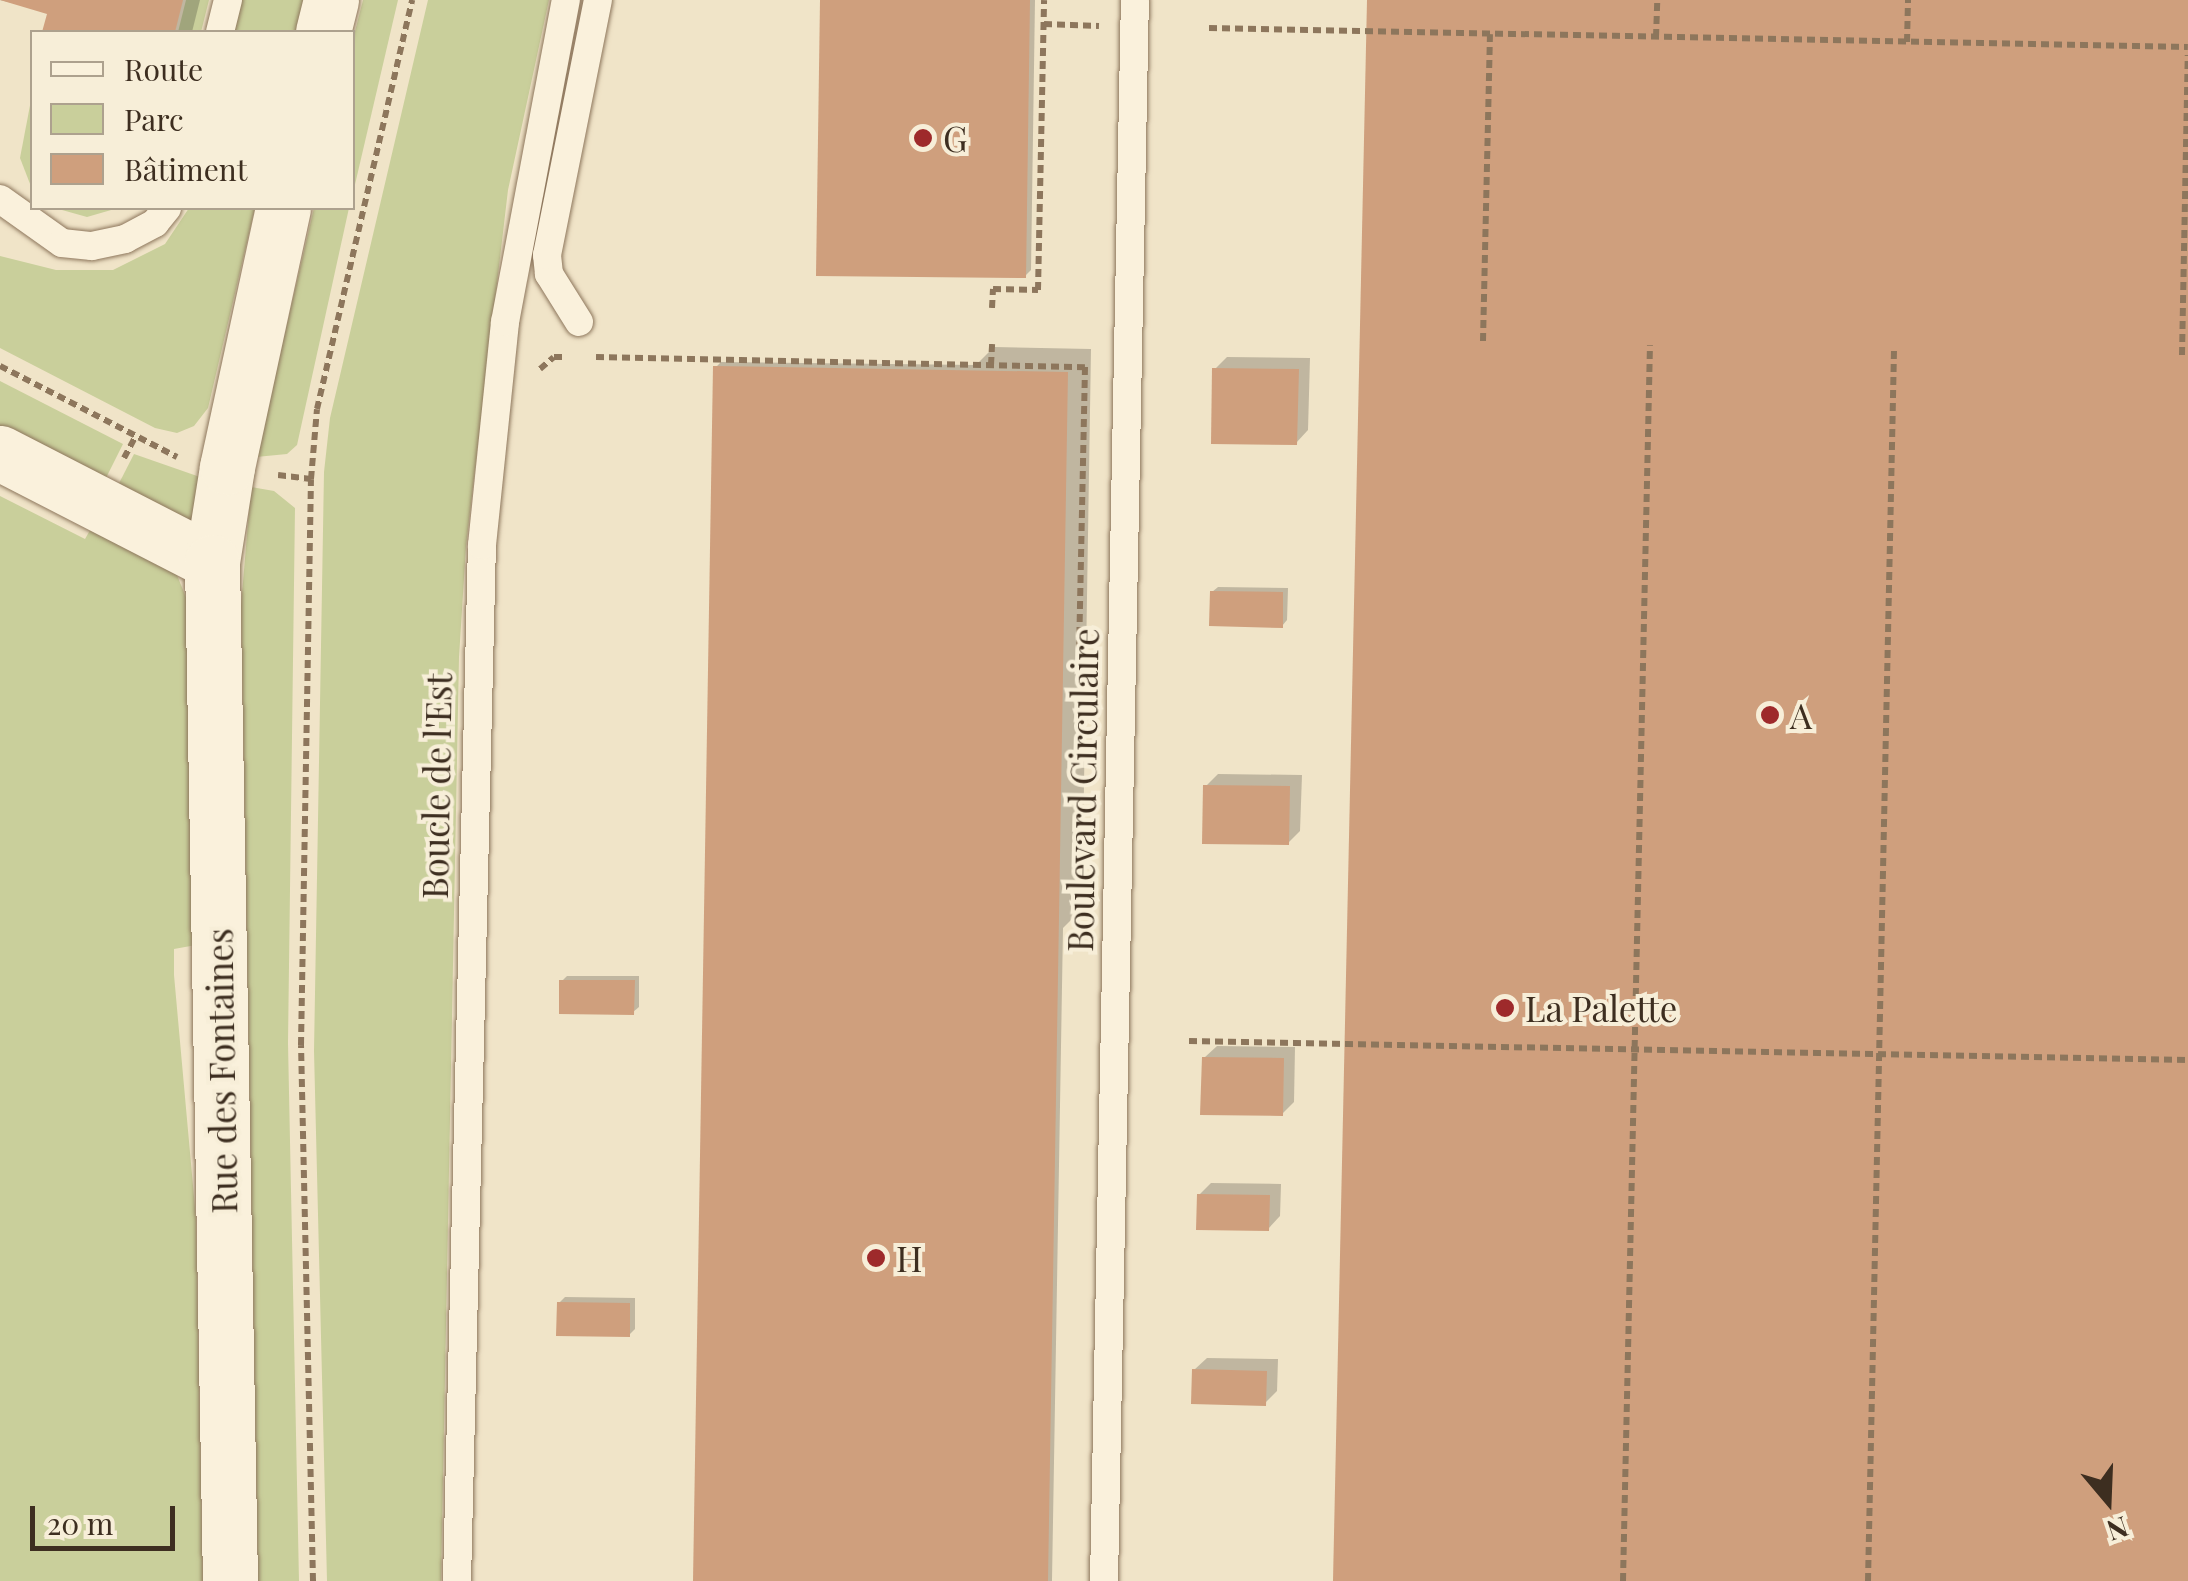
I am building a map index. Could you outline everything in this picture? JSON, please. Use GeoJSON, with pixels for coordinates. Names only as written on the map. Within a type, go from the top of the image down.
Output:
{"type":"FeatureCollection","features":[{"type":"Feature","properties":{"kind":"street"},"geometry":{"type":"LineString","coordinates":[[324,30],[331,0]]}},
{"type":"Feature","properties":{"kind":"street","name":"Rue des Fontaines"},"geometry":{"type":"LineString","coordinates":[[230,1581],[212,562],[227,468],[284,210]]}},
{"type":"Feature","properties":{"kind":"street"},"geometry":{"type":"LineString","coordinates":[[0,453],[212,562]]}},
{"type":"Feature","properties":{"kind":"lane"},"geometry":{"type":"LineString","coordinates":[[220,30],[228,0]]}},
{"type":"Feature","properties":{"kind":"lane","name":"Boucle de l'Est"},"geometry":{"type":"LineString","coordinates":[[457,1581],[482,546],[505,322],[566,0]]}},
{"type":"Feature","properties":{"kind":"lane"},"geometry":{"type":"LineString","coordinates":[[579,322],[550,274],[547,255],[598,0]]}},
{"type":"Feature","properties":{"kind":"lane","name":"Boulevard Circulaire"},"geometry":{"type":"LineString","coordinates":[[1104,1581],[1135,0]]}},
{"type":"Feature","properties":{"kind":"lane"},"geometry":{"type":"LineString","coordinates":[[0,199],[62,243],[92,246],[140,231],[155,223],[165,210]]}},
{"type":"Feature","properties":{"kind":"path"},"geometry":{"type":"LineString","coordinates":[[314,1581],[300,1044],[311,479],[318,409],[412,0]]}},
{"type":"Feature","properties":{"kind":"path"},"geometry":{"type":"LineString","coordinates":[[992,308],[993,289],[1038,290],[1044,0]]}},
{"type":"Feature","properties":{"kind":"path"},"geometry":{"type":"LineString","coordinates":[[1656,37],[1657,0]]}},
{"type":"Feature","properties":{"kind":"path"},"geometry":{"type":"LineString","coordinates":[[1907,42],[1908,0]]}},
{"type":"Feature","properties":{"kind":"path"},"geometry":{"type":"LineString","coordinates":[[1044,24],[1105,26]]}},
{"type":"Feature","properties":{"kind":"path"},"geometry":{"type":"LineString","coordinates":[[1209,28],[2188,47]]}},
{"type":"Feature","properties":{"kind":"path"},"geometry":{"type":"LineString","coordinates":[[1483,341],[1490,34]]}},
{"type":"Feature","properties":{"kind":"path"},"geometry":{"type":"LineString","coordinates":[[2182,355],[2188,55]]}},
{"type":"Feature","properties":{"kind":"path"},"geometry":{"type":"LineString","coordinates":[[991,365],[992,344]]}},
{"type":"Feature","properties":{"kind":"path"},"geometry":{"type":"LineString","coordinates":[[1624,1581],[1650,345]]}},
{"type":"Feature","properties":{"kind":"path"},"geometry":{"type":"LineString","coordinates":[[1868,1581],[1894,349]]}},
{"type":"Feature","properties":{"kind":"path"},"geometry":{"type":"LineString","coordinates":[[533,383],[554,356],[574,357]]}},
{"type":"Feature","properties":{"kind":"path"},"geometry":{"type":"LineString","coordinates":[[594,357],[1085,367],[1079,682]]}},
{"type":"Feature","properties":{"kind":"path"},"geometry":{"type":"LineString","coordinates":[[0,366],[181,458],[311,479]]}},
{"type":"Feature","properties":{"kind":"path"},"geometry":{"type":"LineString","coordinates":[[1189,1041],[2188,1060]]}},
{"type":"Feature","properties":{"kind":"green space"},"geometry":{"type":"Polygon","coordinates":[[[186,0],[209,0],[202,30],[178,30],[186,0]]]}},
{"type":"Feature","properties":{"kind":"green space"},"geometry":{"type":"Polygon","coordinates":[[[241,0],[303,0],[296,30],[234,30],[241,0]]]}},
{"type":"Feature","properties":{"kind":"green space"},"geometry":{"type":"Polygon","coordinates":[[[363,0],[398,0],[355,184],[355,31],[363,0]]]}},
{"type":"Feature","properties":{"kind":"green space"},"geometry":{"type":"Polygon","coordinates":[[[428,0],[549,0],[508,190],[466,546],[459,657],[441,1581],[327,1581],[314,1051],[324,472],[330,418],[428,0]]]}},
{"type":"Feature","properties":{"kind":"green space"},"geometry":{"type":"Polygon","coordinates":[[[30,106],[30,184],[20,158],[30,106]]]}},
{"type":"Feature","properties":{"kind":"green space"},"geometry":{"type":"Polygon","coordinates":[[[62,210],[111,210],[87,217],[62,210]]]}},
{"type":"Feature","properties":{"kind":"green space"},"geometry":{"type":"Polygon","coordinates":[[[188,210],[255,210],[208,408],[194,426],[177,433],[155,428],[0,348],[0,256],[56,270],[113,270],[165,244],[188,210]]]}},
{"type":"Feature","properties":{"kind":"green space"},"geometry":{"type":"Polygon","coordinates":[[[314,210],[349,210],[297,445],[287,454],[256,457],[314,210]]]}},
{"type":"Feature","properties":{"kind":"green space"},"geometry":{"type":"Polygon","coordinates":[[[0,381],[123,444],[103,484],[0,431],[0,381]]]}},
{"type":"Feature","properties":{"kind":"green space"},"geometry":{"type":"Polygon","coordinates":[[[134,454],[200,477],[198,504],[190,524],[113,495],[134,454]]]}},
{"type":"Feature","properties":{"kind":"green space"},"geometry":{"type":"Polygon","coordinates":[[[251,487],[274,491],[295,508],[288,1043],[299,1581],[258,1581],[241,606],[251,487]]]}},
{"type":"Feature","properties":{"kind":"green space"},"geometry":{"type":"Polygon","coordinates":[[[0,496],[85,539],[93,525],[158,561],[177,575],[189,605],[196,945],[174,949],[174,975],[196,1219],[203,1581],[0,1581],[0,496]]]}},
{"type":"Feature","properties":{"kind":"building"},"geometry":{"type":"Polygon","coordinates":[[[0,0],[183,0],[176,30],[43,30],[47,14],[0,0]]]}},
{"type":"Feature","properties":{"kind":"building","name":"G"},"geometry":{"type":"Polygon","coordinates":[[[820,0],[1030,0],[1026,278],[816,276],[820,0]]]}},
{"type":"Feature","properties":{"kind":"building","name":"A"},"geometry":{"type":"Polygon","coordinates":[[[1367,0],[2188,0],[2188,1581],[1333,1581],[1367,0]]]}},
{"type":"Feature","properties":{"kind":"building","name":"H"},"geometry":{"type":"Polygon","coordinates":[[[713,366],[1068,372],[1048,1581],[693,1581],[713,366]]]}},
{"type":"Feature","properties":{"kind":"building"},"geometry":{"type":"Polygon","coordinates":[[[1212,368],[1299,369],[1297,445],[1211,444],[1212,368]]]}},
{"type":"Feature","properties":{"kind":"building"},"geometry":{"type":"Polygon","coordinates":[[[1210,591],[1283,592],[1283,628],[1209,626],[1210,591]]]}},
{"type":"Feature","properties":{"kind":"building"},"geometry":{"type":"Polygon","coordinates":[[[1203,785],[1290,786],[1289,845],[1202,844],[1203,785]]]}},
{"type":"Feature","properties":{"kind":"building"},"geometry":{"type":"Polygon","coordinates":[[[559,980],[635,980],[634,1015],[559,1014],[559,980]]]}},
{"type":"Feature","properties":{"kind":"building"},"geometry":{"type":"Polygon","coordinates":[[[1202,1057],[1284,1058],[1283,1116],[1200,1115],[1202,1057]]]}},
{"type":"Feature","properties":{"kind":"building"},"geometry":{"type":"Polygon","coordinates":[[[1197,1194],[1270,1195],[1269,1231],[1196,1230],[1197,1194]]]}},
{"type":"Feature","properties":{"kind":"building"},"geometry":{"type":"Polygon","coordinates":[[[557,1302],[630,1303],[630,1337],[556,1336],[557,1302]]]}},
{"type":"Feature","properties":{"kind":"building"},"geometry":{"type":"Polygon","coordinates":[[[1192,1369],[1267,1371],[1266,1406],[1191,1404],[1192,1369]]]}},
{"type":"Feature","properties":{"kind":"place","name":"G"},"geometry":{"type":"Point","coordinates":[923,138]}},
{"type":"Feature","properties":{"kind":"place","name":"A"},"geometry":{"type":"Point","coordinates":[1770,715]}},
{"type":"Feature","properties":{"kind":"place","name":"La Palette"},"geometry":{"type":"Point","coordinates":[1505,1008]}},
{"type":"Feature","properties":{"kind":"place","name":"H"},"geometry":{"type":"Point","coordinates":[876,1258]}}]}
